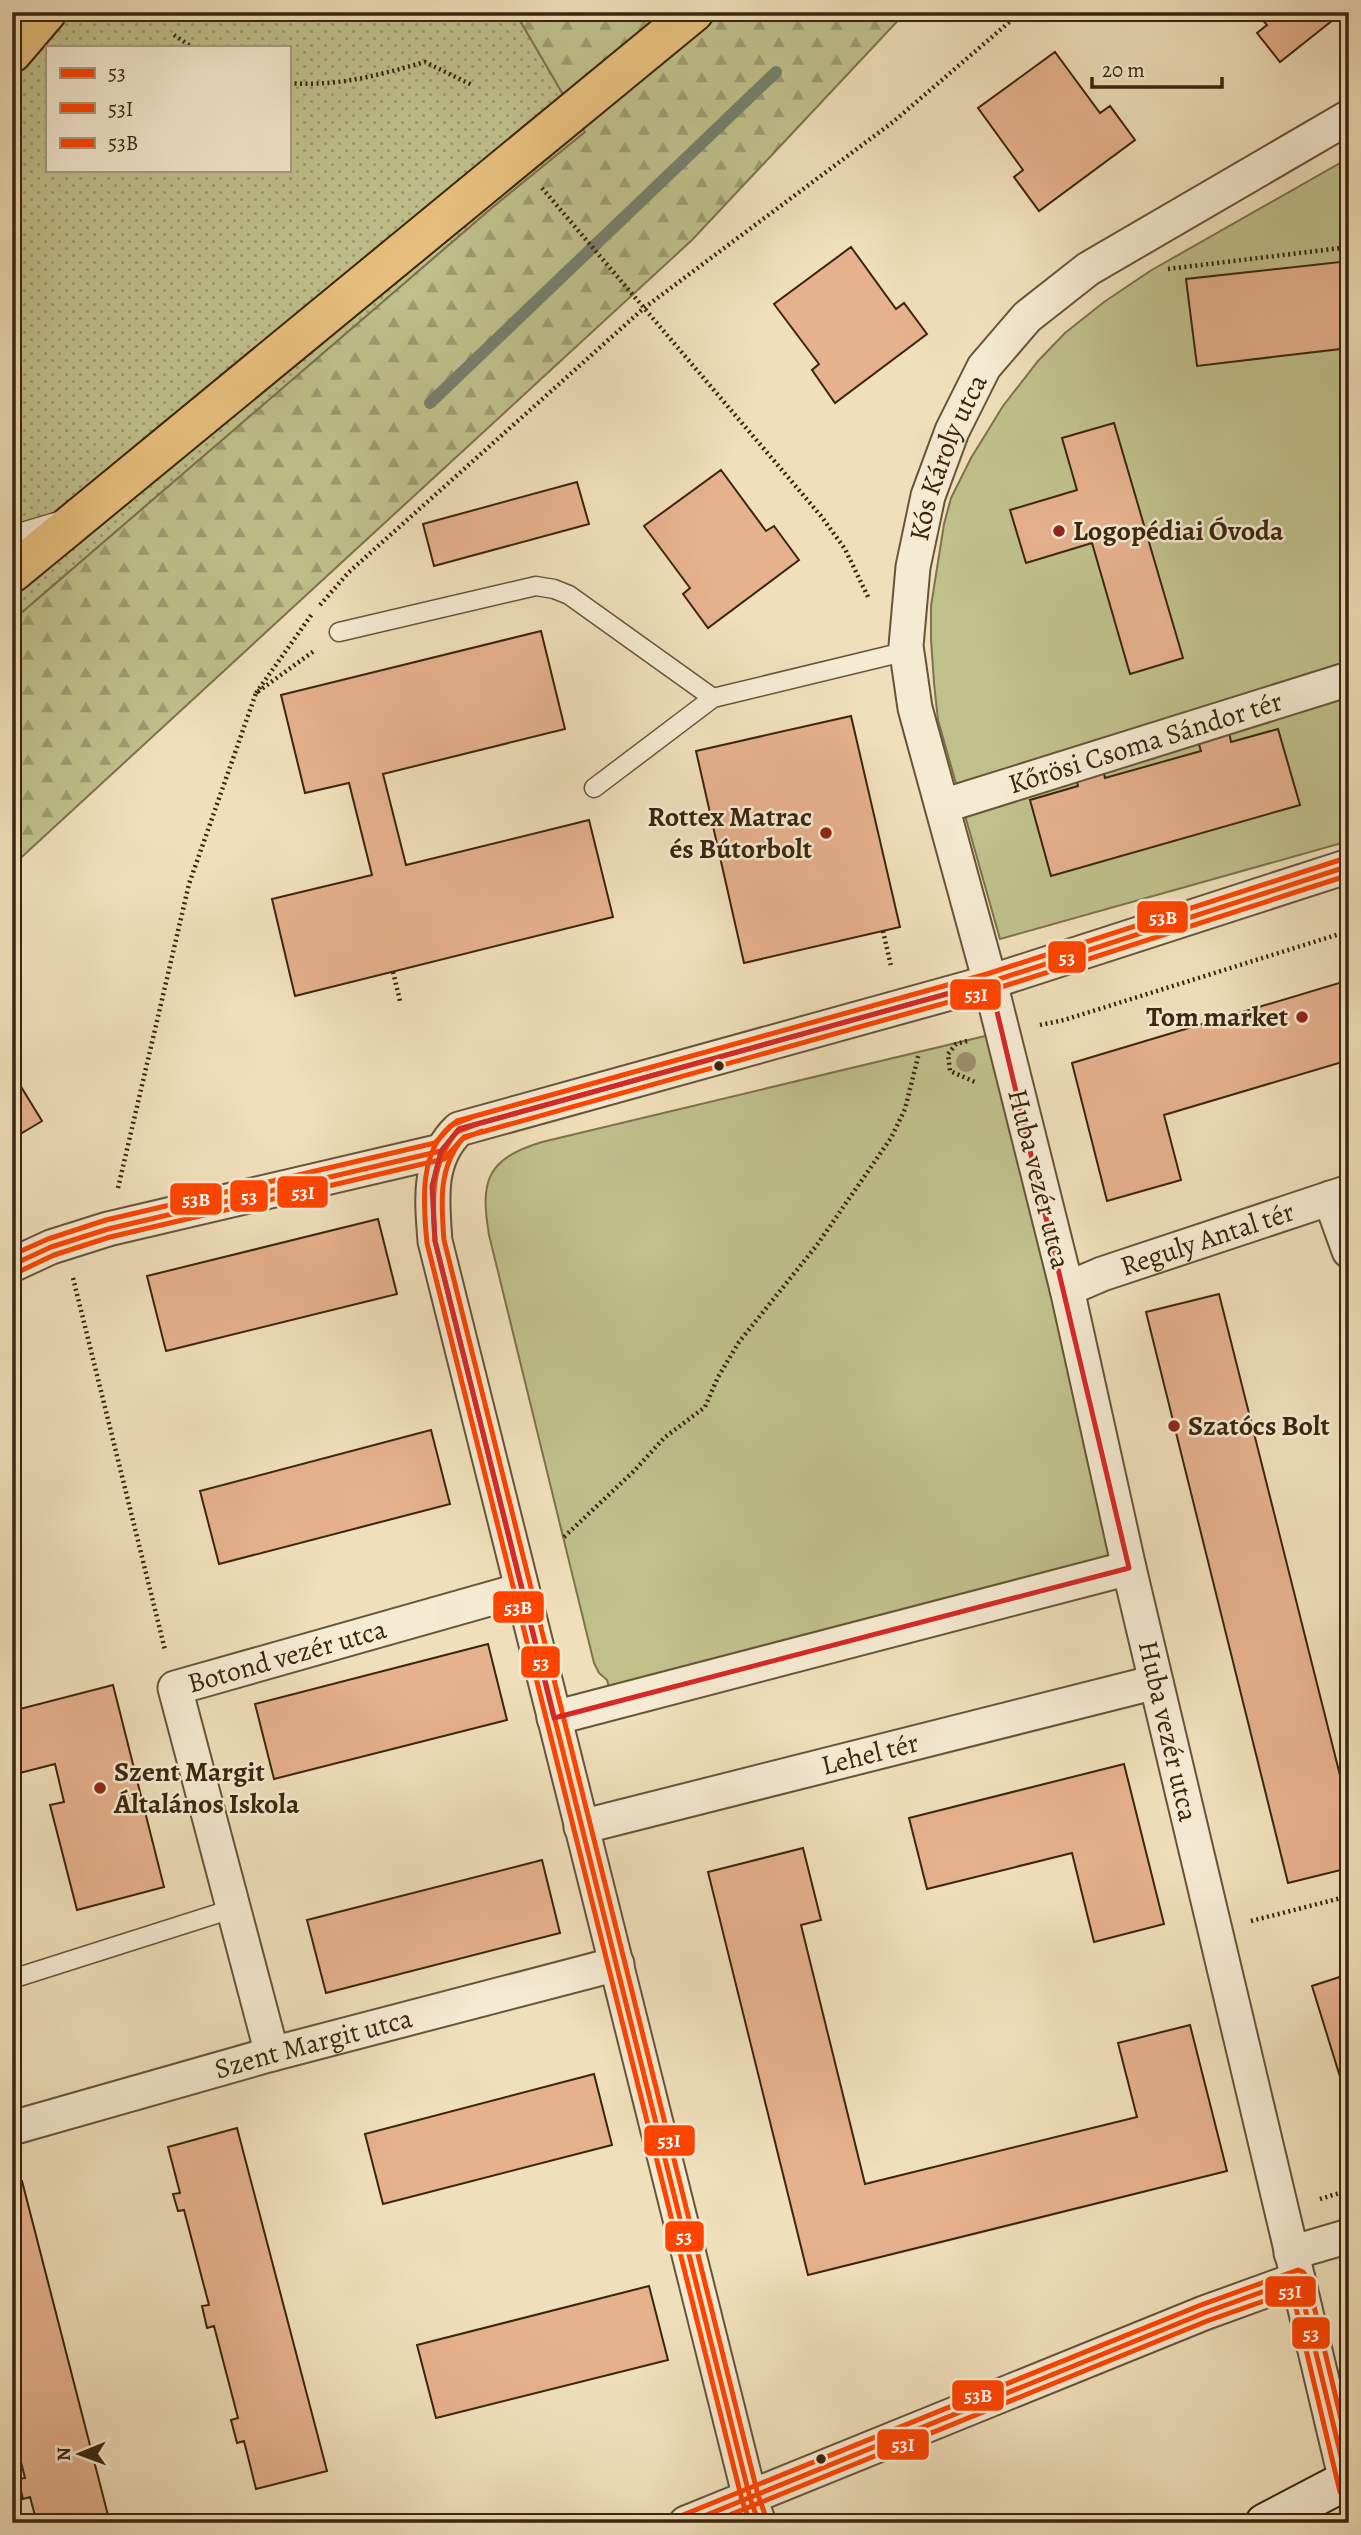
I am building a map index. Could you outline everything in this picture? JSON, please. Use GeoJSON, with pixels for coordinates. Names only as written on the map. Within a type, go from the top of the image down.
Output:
{"type":"FeatureCollection","features":[{"type":"Feature","properties":{"kind":"main road"},"geometry":{"type":"LineString","coordinates":[[12,53],[47,12]]}},
{"type":"Feature","properties":{"kind":"main road"},"geometry":{"type":"LineString","coordinates":[[12,573],[694,12]]}},
{"type":"Feature","properties":{"kind":"main road"},"geometry":{"type":"LineString","coordinates":[[1265,2523],[1348,2483]]}},
{"type":"Feature","properties":{"kind":"street","name":"Kós Károly utca"},"geometry":{"type":"LineString","coordinates":[[990,982],[915,708],[906,646],[913,567],[928,496],[952,430],[984,367],[1027,317],[1088,269],[1349,117]]}},
{"type":"Feature","properties":{"kind":"street","name":"Kőrösi Csoma Sándor tér"},"geometry":{"type":"LineString","coordinates":[[943,806],[1349,679]]}},
{"type":"Feature","properties":{"kind":"street"},"geometry":{"type":"LineString","coordinates":[[755,2510],[435,1241],[432,1186],[441,1151],[447,1139],[459,1129],[990,982],[1349,866]]}},
{"type":"Feature","properties":{"kind":"street","name":"Huba vezér utca"},"geometry":{"type":"LineString","coordinates":[[990,982],[1067,1289],[1129,1568],[1348,2483]]}},
{"type":"Feature","properties":{"kind":"street"},"geometry":{"type":"LineString","coordinates":[[12,1265],[51,1247],[108,1230],[441,1151]]}},
{"type":"Feature","properties":{"kind":"street"},"geometry":{"type":"LineString","coordinates":[[1340,1195],[1349,1251]]}},
{"type":"Feature","properties":{"kind":"street","name":"Reguly Antal tér"},"geometry":{"type":"LineString","coordinates":[[1067,1289],[1102,1274],[1340,1195]]}},
{"type":"Feature","properties":{"kind":"street"},"geometry":{"type":"LineString","coordinates":[[554,1718],[1129,1568]]}},
{"type":"Feature","properties":{"kind":"street","name":"Botond vezér utca"},"geometry":{"type":"LineString","coordinates":[[272,2054],[175,1688],[521,1590]]}},
{"type":"Feature","properties":{"kind":"street","name":"Lehel tér"},"geometry":{"type":"LineString","coordinates":[[581,1827],[1156,1682]]}},
{"type":"Feature","properties":{"kind":"street","name":"Szent Margit utca"},"geometry":{"type":"LineString","coordinates":[[12,2128],[272,2054],[617,1964]]}},
{"type":"Feature","properties":{"kind":"street"},"geometry":{"type":"LineString","coordinates":[[687,2523],[755,2510],[1204,2313],[1349,2236]]}},
{"type":"Feature","properties":{"kind":"lane"},"geometry":{"type":"LineString","coordinates":[[12,535],[84,514]]}},
{"type":"Feature","properties":{"kind":"lane"},"geometry":{"type":"LineString","coordinates":[[339,632],[536,586],[546,587],[560,590],[574,598],[713,698]]}},
{"type":"Feature","properties":{"kind":"lane"},"geometry":{"type":"LineString","coordinates":[[594,788],[713,698],[891,655]]}},
{"type":"Feature","properties":{"kind":"lane"},"geometry":{"type":"LineString","coordinates":[[12,1979],[232,1909]]}},
{"type":"Feature","properties":{"kind":"path"},"geometry":{"type":"LineString","coordinates":[[108,1230],[189,884],[256,694],[303,624],[349,572],[644,308],[893,122],[1021,12]]}},
{"type":"Feature","properties":{"kind":"path"},"geometry":{"type":"LineString","coordinates":[[174,35],[190,46]]}},
{"type":"Feature","properties":{"kind":"path"},"geometry":{"type":"LineString","coordinates":[[290,83],[366,79],[425,62],[472,85]]}},
{"type":"Feature","properties":{"kind":"path"},"geometry":{"type":"LineString","coordinates":[[541,186],[837,538],[864,585],[891,655]]}},
{"type":"Feature","properties":{"kind":"path"},"geometry":{"type":"LineString","coordinates":[[1163,270],[1349,247]]}},
{"type":"Feature","properties":{"kind":"path"},"geometry":{"type":"LineString","coordinates":[[256,694],[339,632]]}},
{"type":"Feature","properties":{"kind":"path"},"geometry":{"type":"LineString","coordinates":[[883,931],[891,966]]}},
{"type":"Feature","properties":{"kind":"path"},"geometry":{"type":"LineString","coordinates":[[1002,1032],[1064,1020],[1349,931]]}},
{"type":"Feature","properties":{"kind":"path"},"geometry":{"type":"LineString","coordinates":[[393,972],[400,1001]]}},
{"type":"Feature","properties":{"kind":"path"},"geometry":{"type":"LineString","coordinates":[[564,1537],[634,1471],[664,1438],[705,1407],[723,1368],[739,1342],[817,1245],[891,1138],[905,1109],[919,1053]]}},
{"type":"Feature","properties":{"kind":"path"},"geometry":{"type":"LineString","coordinates":[[51,1247],[71,1272],[175,1688]]}},
{"type":"Feature","properties":{"kind":"path"},"geometry":{"type":"LineString","coordinates":[[1214,1928],[1273,1917],[1349,1896]]}},
{"type":"Feature","properties":{"kind":"highlighted area"},"geometry":{"type":"Polygon","coordinates":[[[990,982],[1129,1568],[554,1718],[435,1241],[432,1186],[441,1151],[459,1129],[990,982]]]}},
{"type":"Feature","properties":{"kind":"green space"},"geometry":{"type":"Polygon","coordinates":[[[12,12],[515,12],[585,132],[493,207],[12,621],[12,12]]]}},
{"type":"Feature","properties":{"kind":"green space"},"geometry":{"type":"Polygon","coordinates":[[[515,12],[906,12],[692,240],[12,866],[12,621],[493,207],[585,132],[515,12]]]}},
{"type":"Feature","properties":{"kind":"green space"},"geometry":{"type":"Polygon","coordinates":[[[1349,158],[1349,841],[1000,939],[938,720],[931,606],[944,524],[951,498],[971,458],[1003,406],[1038,361],[1065,333],[1150,271],[1349,158]]]}},
{"type":"Feature","properties":{"kind":"green space"},"geometry":{"type":"Polygon","coordinates":[[[1002,1032],[1129,1568],[613,1702],[607,1680],[599,1673],[594,1663],[489,1235],[486,1200],[491,1175],[509,1156],[542,1142],[1002,1032]]]}},
{"type":"Feature","properties":{"kind":"building"},"geometry":{"type":"Polygon","coordinates":[[[1256,12],[1343,12],[1280,62],[1257,33],[1267,25],[1256,12]]]}},
{"type":"Feature","properties":{"kind":"building"},"geometry":{"type":"Polygon","coordinates":[[[1055,52],[1100,113],[1110,106],[1135,140],[1039,211],[1014,177],[1023,170],[978,108],[1055,52]]]}},
{"type":"Feature","properties":{"kind":"building"},"geometry":{"type":"Polygon","coordinates":[[[851,247],[896,309],[904,303],[927,334],[835,403],[812,370],[819,364],[774,304],[851,247]]]}},
{"type":"Feature","properties":{"kind":"building"},"geometry":{"type":"Polygon","coordinates":[[[1349,261],[1349,348],[1197,366],[1186,279],[1349,261]]]}},
{"type":"Feature","properties":{"kind":"building"},"geometry":{"type":"Polygon","coordinates":[[[1114,423],[1183,658],[1130,674],[1092,543],[1026,563],[1010,510],[1077,490],[1062,438],[1114,423]]]}},
{"type":"Feature","properties":{"kind":"building"},"geometry":{"type":"Polygon","coordinates":[[[721,470],[766,531],[774,526],[799,560],[708,628],[683,594],[690,588],[644,526],[721,470]]]}},
{"type":"Feature","properties":{"kind":"building"},"geometry":{"type":"Polygon","coordinates":[[[577,482],[589,524],[434,566],[423,524],[577,482]]]}},
{"type":"Feature","properties":{"kind":"building"},"geometry":{"type":"Polygon","coordinates":[[[541,631],[565,729],[383,774],[406,865],[589,820],[613,917],[295,996],[272,899],[372,875],[349,783],[305,793],[281,695],[541,631]]]}},
{"type":"Feature","properties":{"kind":"building"},"geometry":{"type":"Polygon","coordinates":[[[851,716],[900,927],[744,963],[696,751],[851,716]]]}},
{"type":"Feature","properties":{"kind":"building"},"geometry":{"type":"Polygon","coordinates":[[[1278,729],[1300,805],[1051,876],[1030,800],[1078,786],[1076,778],[1103,770],[1105,778],[1201,751],[1198,741],[1229,732],[1231,742],[1278,729]]]}},
{"type":"Feature","properties":{"kind":"building"},"geometry":{"type":"Polygon","coordinates":[[[1349,980],[1349,1060],[1164,1115],[1181,1180],[1107,1201],[1072,1063],[1349,980]]]}},
{"type":"Feature","properties":{"kind":"building"},"geometry":{"type":"Polygon","coordinates":[[[12,1072],[42,1121],[12,1139],[12,1072]]]}},
{"type":"Feature","properties":{"kind":"building"},"geometry":{"type":"Polygon","coordinates":[[[378,1219],[397,1294],[166,1351],[147,1276],[378,1219]]]}},
{"type":"Feature","properties":{"kind":"building"},"geometry":{"type":"Polygon","coordinates":[[[1219,1294],[1349,1811],[1349,1868],[1288,1883],[1146,1312],[1219,1294]]]}},
{"type":"Feature","properties":{"kind":"building"},"geometry":{"type":"Polygon","coordinates":[[[431,1430],[450,1504],[219,1564],[200,1491],[431,1430]]]}},
{"type":"Feature","properties":{"kind":"building"},"geometry":{"type":"Polygon","coordinates":[[[488,1644],[507,1720],[274,1779],[255,1704],[488,1644]]]}},
{"type":"Feature","properties":{"kind":"building","name":"Szent Margit Általános Iskola"},"geometry":{"type":"Polygon","coordinates":[[[113,1685],[164,1887],[77,1910],[50,1805],[64,1802],[55,1764],[12,1775],[12,1711],[113,1685]]]}},
{"type":"Feature","properties":{"kind":"building"},"geometry":{"type":"Polygon","coordinates":[[[1124,1764],[1164,1924],[1094,1942],[1072,1853],[927,1889],[909,1818],[1124,1764]]]}},
{"type":"Feature","properties":{"kind":"building"},"geometry":{"type":"Polygon","coordinates":[[[803,1848],[821,1920],[801,1925],[865,2184],[1137,2117],[1118,2043],[1190,2025],[1227,2171],[808,2275],[708,1872],[803,1848]]]}},
{"type":"Feature","properties":{"kind":"building"},"geometry":{"type":"Polygon","coordinates":[[[542,1860],[560,1933],[326,1993],[307,1920],[542,1860]]]}},
{"type":"Feature","properties":{"kind":"building"},"geometry":{"type":"Polygon","coordinates":[[[1349,1974],[1349,2106],[1312,1986],[1349,1974]]]}},
{"type":"Feature","properties":{"kind":"building"},"geometry":{"type":"Polygon","coordinates":[[[594,2074],[612,2145],[383,2204],[365,2134],[594,2074]]]}},
{"type":"Feature","properties":{"kind":"building"},"geometry":{"type":"Polygon","coordinates":[[[237,2128],[327,2471],[256,2489],[244,2441],[237,2443],[231,2420],[238,2418],[214,2326],[207,2328],[202,2306],[209,2305],[184,2210],[178,2211],[173,2194],[180,2193],[168,2147],[237,2128]]]}},
{"type":"Feature","properties":{"kind":"building"},"geometry":{"type":"Polygon","coordinates":[[[22,2181],[110,2523],[37,2523],[30,2497],[23,2499],[18,2479],[25,2478],[12,2427],[12,2183],[22,2181]]]}},
{"type":"Feature","properties":{"kind":"building"},"geometry":{"type":"Polygon","coordinates":[[[649,2286],[668,2360],[436,2418],[417,2345],[649,2286]]]}},
{"type":"Feature","properties":{"kind":"waterway"},"geometry":{"type":"LineString","coordinates":[[430,403],[776,72]]}},
{"type":"Feature","properties":{"kind":"transit line","name":"53B"},"geometry":{"type":"LineString","coordinates":[[750,2523],[742,2500],[427,1243],[424,1193],[429,1160],[444,1132],[457,1121],[987,974],[1346,858]]}},
{"type":"Feature","properties":{"kind":"transit line","name":"53"},"geometry":{"type":"LineString","coordinates":[[759,2523],[750,2498],[435,1241],[433,1210],[438,1168],[459,1129],[990,982],[1349,866]]}},
{"type":"Feature","properties":{"kind":"transit line","name":"53I"},"geometry":{"type":"LineString","coordinates":[[767,2520],[758,2495],[444,1240],[442,1199],[449,1160],[464,1137],[992,990],[1349,875]]}},
{"type":"Feature","properties":{"kind":"transit line","name":"53B"},"geometry":{"type":"LineString","coordinates":[[12,1255],[48,1239],[106,1220],[435,1143],[452,1125],[478,1115]]}},
{"type":"Feature","properties":{"kind":"transit line","name":"53"},"geometry":{"type":"LineString","coordinates":[[12,1265],[51,1247],[108,1229],[441,1151],[457,1132],[480,1123]]}},
{"type":"Feature","properties":{"kind":"transit line","name":"53I"},"geometry":{"type":"LineString","coordinates":[[16,1273],[54,1255],[110,1237],[444,1159],[462,1139],[482,1131]]}},
{"type":"Feature","properties":{"kind":"transit line","name":"53B"},"geometry":{"type":"LineString","coordinates":[[683,2515],[1201,2305],[1298,2270],[1307,2277],[1349,2452]]}},
{"type":"Feature","properties":{"kind":"transit line","name":"53"},"geometry":{"type":"LineString","coordinates":[[1298,2279],[1349,2489]]}},
{"type":"Feature","properties":{"kind":"transit line","name":"53"},"geometry":{"type":"LineString","coordinates":[[687,2523],[1204,2313],[1298,2279]]}},
{"type":"Feature","properties":{"kind":"transit line","name":"53I"},"geometry":{"type":"LineString","coordinates":[[710,2523],[1207,2321],[1292,2291],[1340,2492]]}},
{"type":"Feature","properties":{"kind":"place","name":"Logopédiai Óvoda"},"geometry":{"type":"Point","coordinates":[1059,531]}},
{"type":"Feature","properties":{"kind":"place","name":"Rottex Matrac és Bútorbolt"},"geometry":{"type":"Point","coordinates":[826,833]}},
{"type":"Feature","properties":{"kind":"place","name":"Tom market"},"geometry":{"type":"Point","coordinates":[1302,1017]}},
{"type":"Feature","properties":{"kind":"place","name":"Szatócs Bolt"},"geometry":{"type":"Point","coordinates":[1174,1426]}},
{"type":"Feature","properties":{"kind":"place","name":"Szent Margit Általános Iskola"},"geometry":{"type":"Point","coordinates":[100,1788]}}]}
